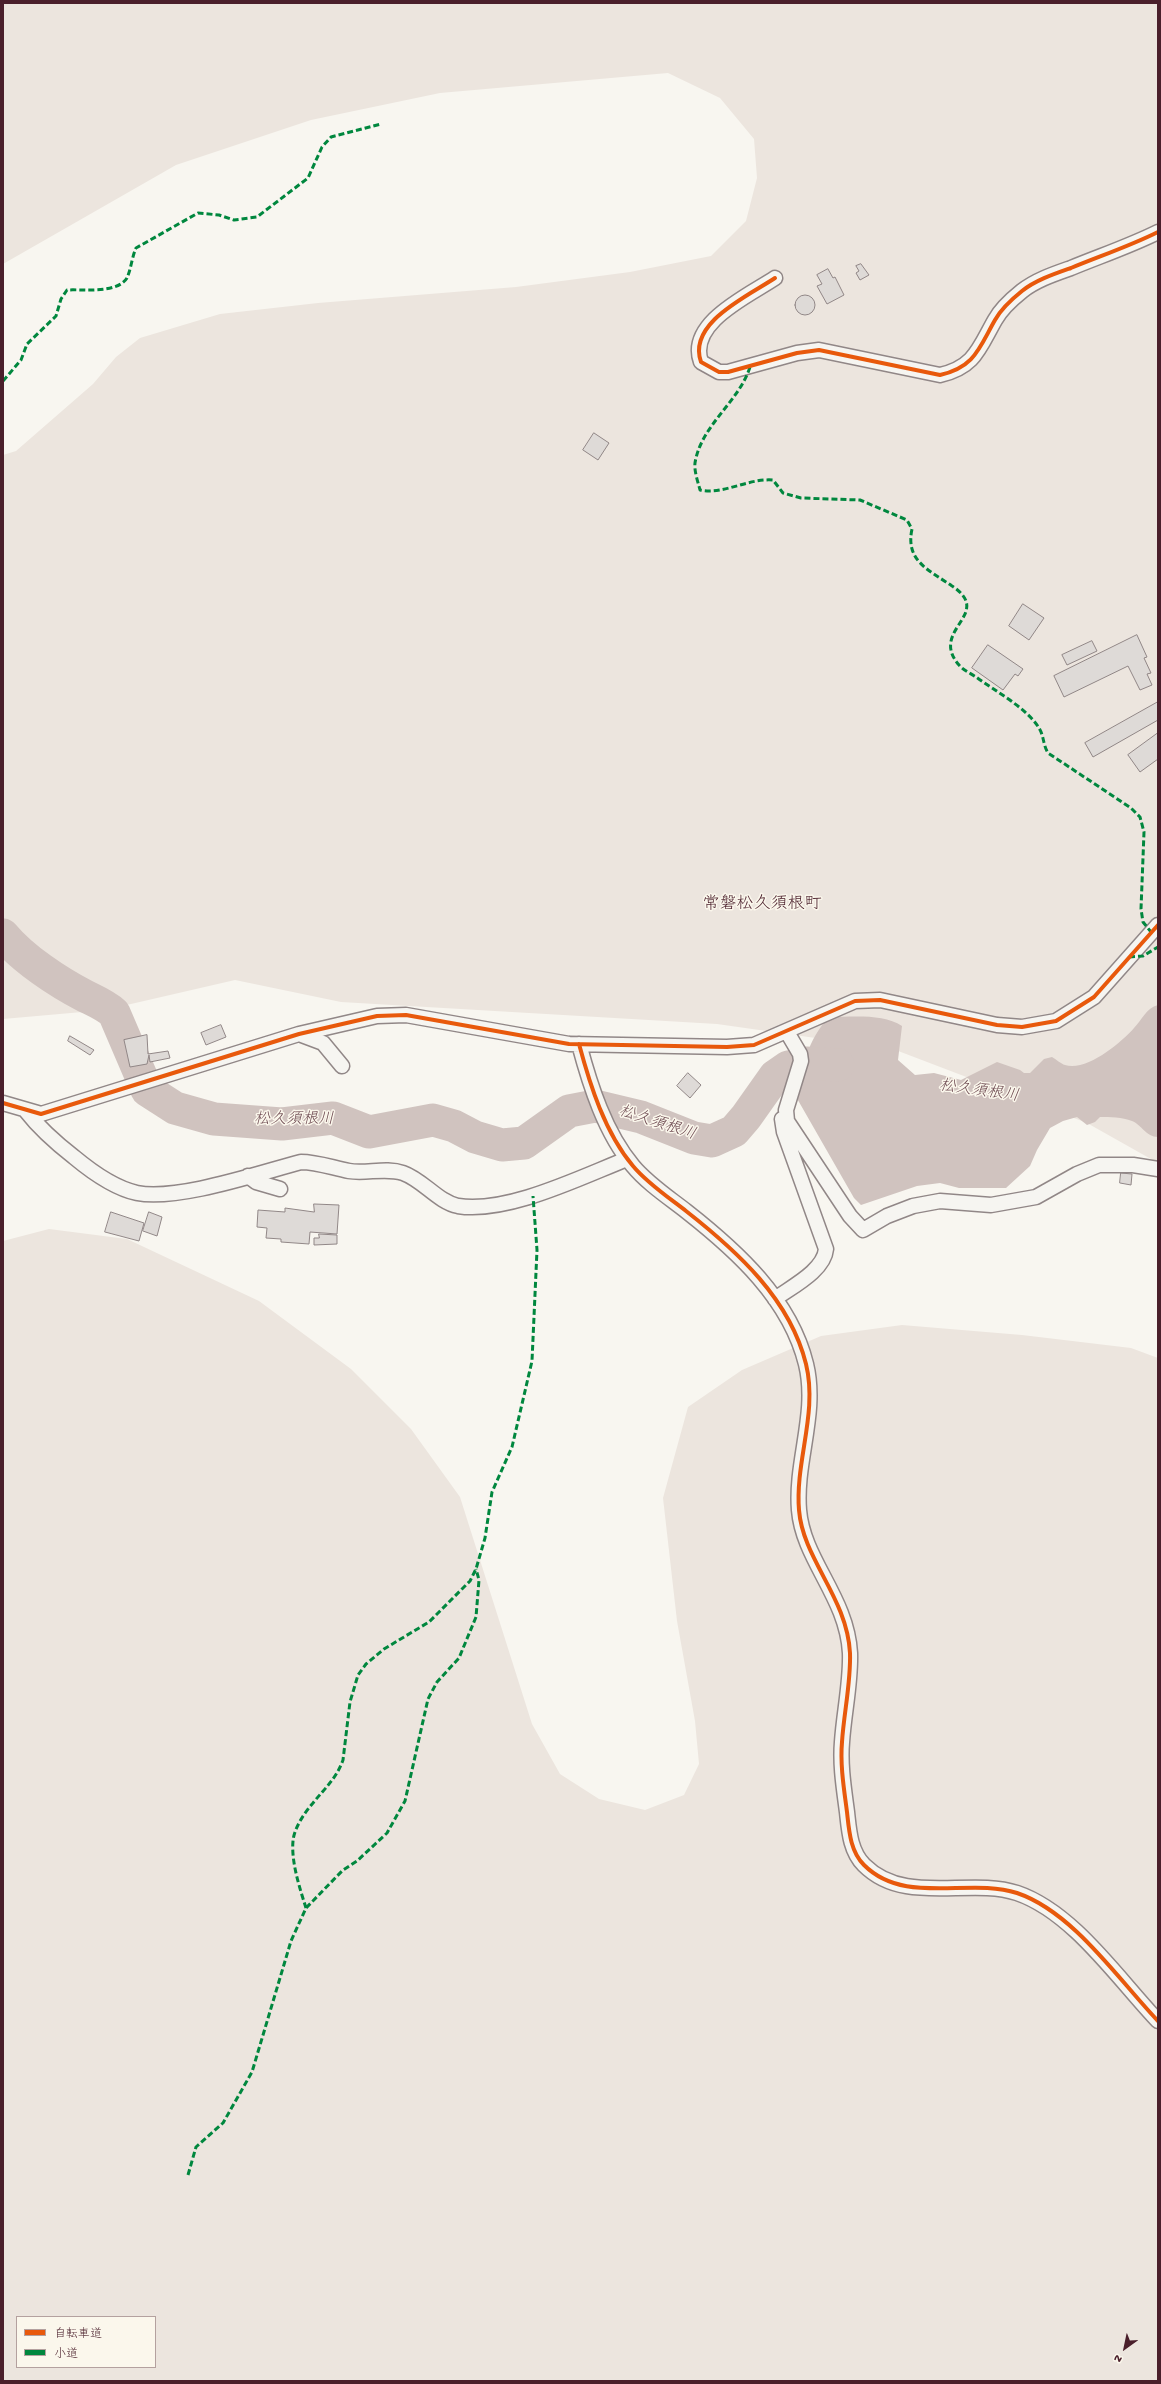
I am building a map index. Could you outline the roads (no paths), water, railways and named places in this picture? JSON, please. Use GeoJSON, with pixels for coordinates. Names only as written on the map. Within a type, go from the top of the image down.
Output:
{"type":"FeatureCollection","features":[{"type":"Feature","properties":{"kind":"street"},"geometry":{"type":"LineString","coordinates":[[775,278],[706,327],[698,346],[701,362],[719,372],[728,372],[797,353],[819,350],[940,375],[949,373],[972,360],[983,344],[995,319],[1006,305],[1022,291],[1047,277],[1158,232]]}},
{"type":"Feature","properties":{"kind":"street"},"geometry":{"type":"LineString","coordinates":[[3,1103],[26,1111],[41,1114],[299,1034],[377,1016],[406,1015],[579,1044],[748,1046],[787,1032],[850,1003],[864,1000],[894,1003],[997,1025],[1022,1027],[1056,1021],[1094,997],[1158,925]]}},
{"type":"Feature","properties":{"kind":"street"},"geometry":{"type":"LineString","coordinates":[[775,1299],[811,1273],[824,1258],[826,1249],[781,1124],[782,1119],[785,1116],[801,1061],[800,1054],[787,1032]]}},
{"type":"Feature","properties":{"kind":"street"},"geometry":{"type":"LineString","coordinates":[[299,1034],[323,1043],[342,1066]]}},
{"type":"Feature","properties":{"kind":"street"},"geometry":{"type":"LineString","coordinates":[[579,1044],[587,1073],[619,1148],[642,1177],[729,1246],[775,1299],[791,1322],[805,1362],[810,1384],[799,1512],[808,1546],[832,1589],[844,1617],[848,1640],[850,1653],[842,1763],[854,1850],[864,1865],[879,1876],[898,1884],[924,1888],[1000,1889],[1020,1894],[1047,1908],[1061,1917],[1081,1936],[1158,2021]]}},
{"type":"Feature","properties":{"kind":"street"},"geometry":{"type":"LineString","coordinates":[[26,1111],[49,1137],[95,1174],[137,1193],[151,1194],[179,1192],[301,1162],[350,1171],[397,1172],[413,1178],[453,1205],[470,1207],[517,1201],[627,1159]]}},
{"type":"Feature","properties":{"kind":"street"},"geometry":{"type":"LineString","coordinates":[[785,1116],[850,1216],[863,1230],[887,1216],[913,1206],[940,1202],[991,1205],[1036,1198],[1077,1174],[1099,1165],[1127,1164],[1158,1170]]}},
{"type":"Feature","properties":{"kind":"street"},"geometry":{"type":"LineString","coordinates":[[248,1176],[256,1182],[280,1189]]}},
{"type":"Feature","properties":{"kind":"water"},"geometry":{"type":"Polygon","coordinates":[[[1158,1005],[1158,1137],[1150,1135],[1132,1121],[1120,1118],[1100,1117],[1095,1122],[1087,1125],[1077,1117],[1063,1121],[1050,1128],[1037,1150],[1030,1166],[1006,1188],[959,1188],[940,1183],[917,1186],[861,1205],[854,1198],[795,1095],[807,1053],[816,1034],[829,1017],[876,1017],[894,1022],[902,1026],[898,1060],[915,1075],[934,1073],[961,1080],[997,1062],[1020,1070],[1024,1073],[1030,1073],[1044,1059],[1052,1057],[1065,1065],[1073,1066],[1083,1064],[1102,1055],[1121,1041],[1137,1025],[1147,1011],[1158,1005]]]}},
{"type":"Feature","properties":{"kind":"waterway","name":"松久須根川"},"geometry":{"type":"LineString","coordinates":[[3,935],[20,953],[41,969],[64,984],[104,1005],[114,1013],[147,1090],[175,1108],[214,1119],[282,1124],[333,1118],[369,1132],[433,1120],[454,1126],[475,1137],[502,1145],[524,1143],[569,1111],[595,1106],[641,1117],[694,1138],[712,1141],[734,1131],[746,1117],[775,1076],[788,1067],[806,1063],[838,1065]]}},
{"type":"Feature","properties":{"kind":"district","name":"常磐松久須根町"},"geometry":{"type":"Point","coordinates":[762,905]}}]}
